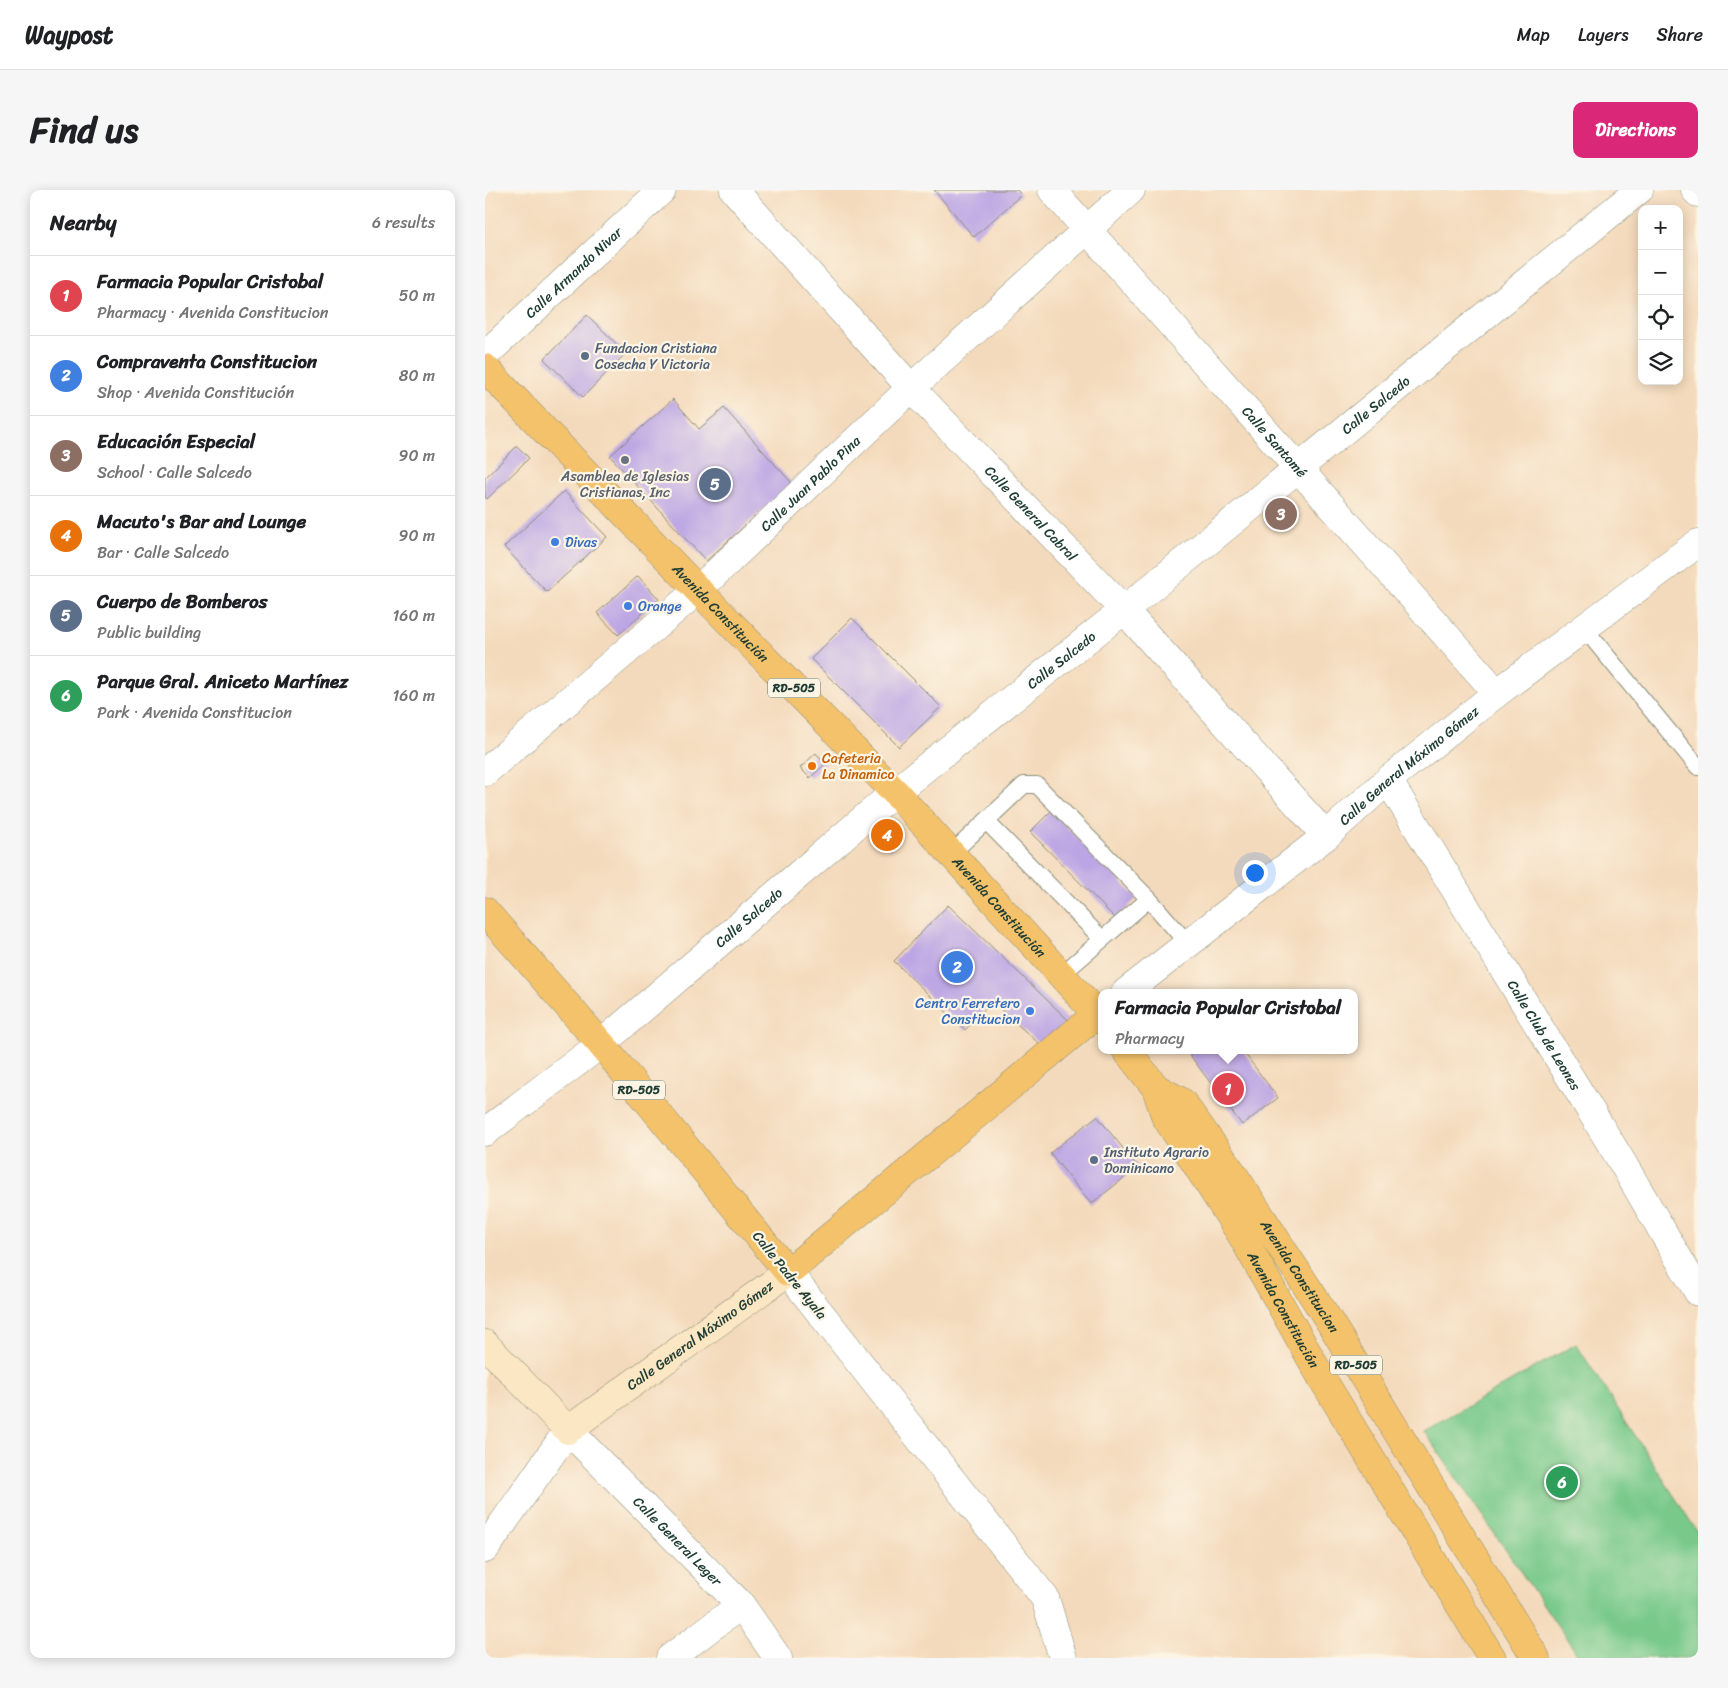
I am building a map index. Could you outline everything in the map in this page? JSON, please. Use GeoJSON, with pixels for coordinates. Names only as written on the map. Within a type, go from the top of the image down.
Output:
{"type":"FeatureCollection","features":[{"type":"Feature","properties":{"kind":"main road","name":"Avenida Constitución"},"geometry":{"type":"LineString","coordinates":[[485,368],[895,792],[1061,975],[1098,1013]]}},
{"type":"Feature","properties":{"kind":"main road","name":"Calle Padre Ayala"},"geometry":{"type":"LineString","coordinates":[[485,912],[601,1044],[788,1272]]}},
{"type":"Feature","properties":{"kind":"main road","name":"Calle General Máximo Gómez"},"geometry":{"type":"LineString","coordinates":[[568,1430],[788,1272],[1098,1017]]}},
{"type":"Feature","properties":{"kind":"main road","name":"RD-505"},"geometry":{"type":"LineString","coordinates":[[1129,1054],[1156,1088]]}},
{"type":"Feature","properties":{"kind":"main road","name":"Avenida Constitución"},"geometry":{"type":"LineString","coordinates":[[1156,1088],[1165,1116],[1242,1236],[1320,1374],[1492,1658]]}},
{"type":"Feature","properties":{"kind":"main road","name":"Avenida Constitucion"},"geometry":{"type":"LineString","coordinates":[[1156,1088],[1182,1102],[1232,1172],[1326,1316],[1536,1658]]}},
{"type":"Feature","properties":{"kind":"main road"},"geometry":{"type":"LineString","coordinates":[[485,1344],[568,1430]]}},
{"type":"Feature","properties":{"kind":"street","name":"Calle Armando Nivar"},"geometry":{"type":"LineString","coordinates":[[485,355],[662,190]]}},
{"type":"Feature","properties":{"kind":"street","name":"Calle General Cabral"},"geometry":{"type":"LineString","coordinates":[[734,190],[911,388],[1124,610],[1326,836]]}},
{"type":"Feature","properties":{"kind":"street","name":"Calle Santomé"},"geometry":{"type":"LineString","coordinates":[[1052,190],[1497,693]]}},
{"type":"Feature","properties":{"kind":"street","name":"Calle Juan Pablo Pina"},"geometry":{"type":"LineString","coordinates":[[485,772],[698,590],[911,388],[1131,190]]}},
{"type":"Feature","properties":{"kind":"street","name":"Calle Salcedo"},"geometry":{"type":"LineString","coordinates":[[485,1132],[601,1044],[895,792],[1124,610],[1639,190]]}},
{"type":"Feature","properties":{"kind":"street"},"geometry":{"type":"LineString","coordinates":[[1695,190],[1698,193]]}},
{"type":"Feature","properties":{"kind":"street","name":"Calle General Máximo Gómez"},"geometry":{"type":"LineString","coordinates":[[1130,989],[1326,836],[1388,780],[1497,693],[1698,543]]}},
{"type":"Feature","properties":{"kind":"street","name":"Calle Club de Leones"},"geometry":{"type":"LineString","coordinates":[[1388,780],[1622,1162],[1698,1292]]}},
{"type":"Feature","properties":{"kind":"street","name":"Calle Padre Ayala"},"geometry":{"type":"LineString","coordinates":[[788,1272],[1045,1598],[1063,1658]]}},
{"type":"Feature","properties":{"kind":"street","name":"Calle General Máximo Gómez"},"geometry":{"type":"LineString","coordinates":[[485,1549],[568,1430]]}},
{"type":"Feature","properties":{"kind":"street","name":"Calle General Leger"},"geometry":{"type":"LineString","coordinates":[[568,1430],[741,1605],[778,1658]]}},
{"type":"Feature","properties":{"kind":"street"},"geometry":{"type":"LineString","coordinates":[[670,1658],[741,1605]]}},
{"type":"Feature","properties":{"kind":"lane"},"geometry":{"type":"LineString","coordinates":[[1584,628],[1696,762]]}},
{"type":"Feature","properties":{"kind":"lane"},"geometry":{"type":"LineString","coordinates":[[951,854],[1024,785],[1031,784],[1037,786],[1149,899],[1188,944]]}},
{"type":"Feature","properties":{"kind":"lane"},"geometry":{"type":"LineString","coordinates":[[986,821],[1102,939]]}},
{"type":"Feature","properties":{"kind":"lane"},"geometry":{"type":"LineString","coordinates":[[1061,975],[1149,899]]}},
{"type":"Feature","properties":{"kind":"green space"},"geometry":{"type":"Polygon","coordinates":[[[1576,1344],[1698,1533],[1698,1655],[1691,1658],[1580,1658],[1424,1431],[1576,1344]]]}},
{"type":"Feature","properties":{"kind":"building"},"geometry":{"type":"Polygon","coordinates":[[[934,190],[1017,190],[1021,195],[974,237],[934,190]]]}},
{"type":"Feature","properties":{"kind":"building","name":"Fundacion Cristiana Cosecha Y Victoria"},"geometry":{"type":"Polygon","coordinates":[[[587,315],[626,353],[583,397],[544,359],[587,315]]]}},
{"type":"Feature","properties":{"kind":"building"},"geometry":{"type":"Polygon","coordinates":[[[673,399],[699,429],[724,408],[792,483],[706,561],[610,456],[673,399]]]}},
{"type":"Feature","properties":{"kind":"building"},"geometry":{"type":"Polygon","coordinates":[[[517,446],[529,458],[487,499],[485,497],[485,478],[517,446]]]}},
{"type":"Feature","properties":{"kind":"building","name":"Divas"},"geometry":{"type":"Polygon","coordinates":[[[564,491],[607,537],[547,592],[504,547],[564,491]]]}},
{"type":"Feature","properties":{"kind":"building","name":"Orange"},"geometry":{"type":"Polygon","coordinates":[[[638,576],[659,599],[618,635],[597,613],[638,576]]]}},
{"type":"Feature","properties":{"kind":"building"},"geometry":{"type":"Polygon","coordinates":[[[852,618],[941,707],[899,747],[811,659],[852,618]]]}},
{"type":"Feature","properties":{"kind":"building","name":"Cafeteria La Dinamico"},"geometry":{"type":"Polygon","coordinates":[[[816,753],[825,764],[810,778],[800,768],[816,753]]]}},
{"type":"Feature","properties":{"kind":"building"},"geometry":{"type":"Polygon","coordinates":[[[1051,811],[1137,898],[1116,919],[1030,832],[1051,811]]]}},
{"type":"Feature","properties":{"kind":"building"},"geometry":{"type":"Polygon","coordinates":[[[885,821],[901,837],[890,850],[873,834],[885,821]]]}},
{"type":"Feature","properties":{"kind":"building"},"geometry":{"type":"Polygon","coordinates":[[[948,905],[1068,1020],[1043,1047],[992,1002],[965,1030],[894,961],[948,905]]]}},
{"type":"Feature","properties":{"kind":"building"},"geometry":{"type":"Polygon","coordinates":[[[1189,1054],[1245,1054],[1278,1098],[1242,1125],[1189,1054]]]}},
{"type":"Feature","properties":{"kind":"building","name":"Instituto Agrario Dominicano"},"geometry":{"type":"Polygon","coordinates":[[[1097,1116],[1138,1167],[1091,1204],[1050,1153],[1097,1116]]]}},
{"type":"Feature","properties":{"kind":"place","name":"Fundacion Cristiana Cosecha Y Victoria"},"geometry":{"type":"Point","coordinates":[585,356]}},
{"type":"Feature","properties":{"kind":"place","name":"Asamblea de Iglesias Cristianas, Inc"},"geometry":{"type":"Point","coordinates":[625,460]}},
{"type":"Feature","properties":{"kind":"place","name":"Cuerpo de Bomberos"},"geometry":{"type":"Point","coordinates":[715,484]}},
{"type":"Feature","properties":{"kind":"place","name":"Educación Especial"},"geometry":{"type":"Point","coordinates":[1281,514]}},
{"type":"Feature","properties":{"kind":"place","name":"Divas"},"geometry":{"type":"Point","coordinates":[555,542]}},
{"type":"Feature","properties":{"kind":"place","name":"Orange"},"geometry":{"type":"Point","coordinates":[628,606]}},
{"type":"Feature","properties":{"kind":"place","name":"Cafeteria La Dinamico"},"geometry":{"type":"Point","coordinates":[812,766]}},
{"type":"Feature","properties":{"kind":"place","name":"Macuto's Bar and Lounge"},"geometry":{"type":"Point","coordinates":[887,835]}},
{"type":"Feature","properties":{"kind":"place","name":"Compraventa Constitucion"},"geometry":{"type":"Point","coordinates":[957,967]}},
{"type":"Feature","properties":{"kind":"place","name":"Centro Ferretero Constitucion"},"geometry":{"type":"Point","coordinates":[1030,1011]}},
{"type":"Feature","properties":{"kind":"place","name":"Farmacia Popular Cristobal"},"geometry":{"type":"Point","coordinates":[1228,1089]}},
{"type":"Feature","properties":{"kind":"place","name":"Instituto Agrario Dominicano"},"geometry":{"type":"Point","coordinates":[1094,1160]}},
{"type":"Feature","properties":{"kind":"place","name":"Parque Gral. Aniceto Martínez"},"geometry":{"type":"Point","coordinates":[1562,1482]}}]}
